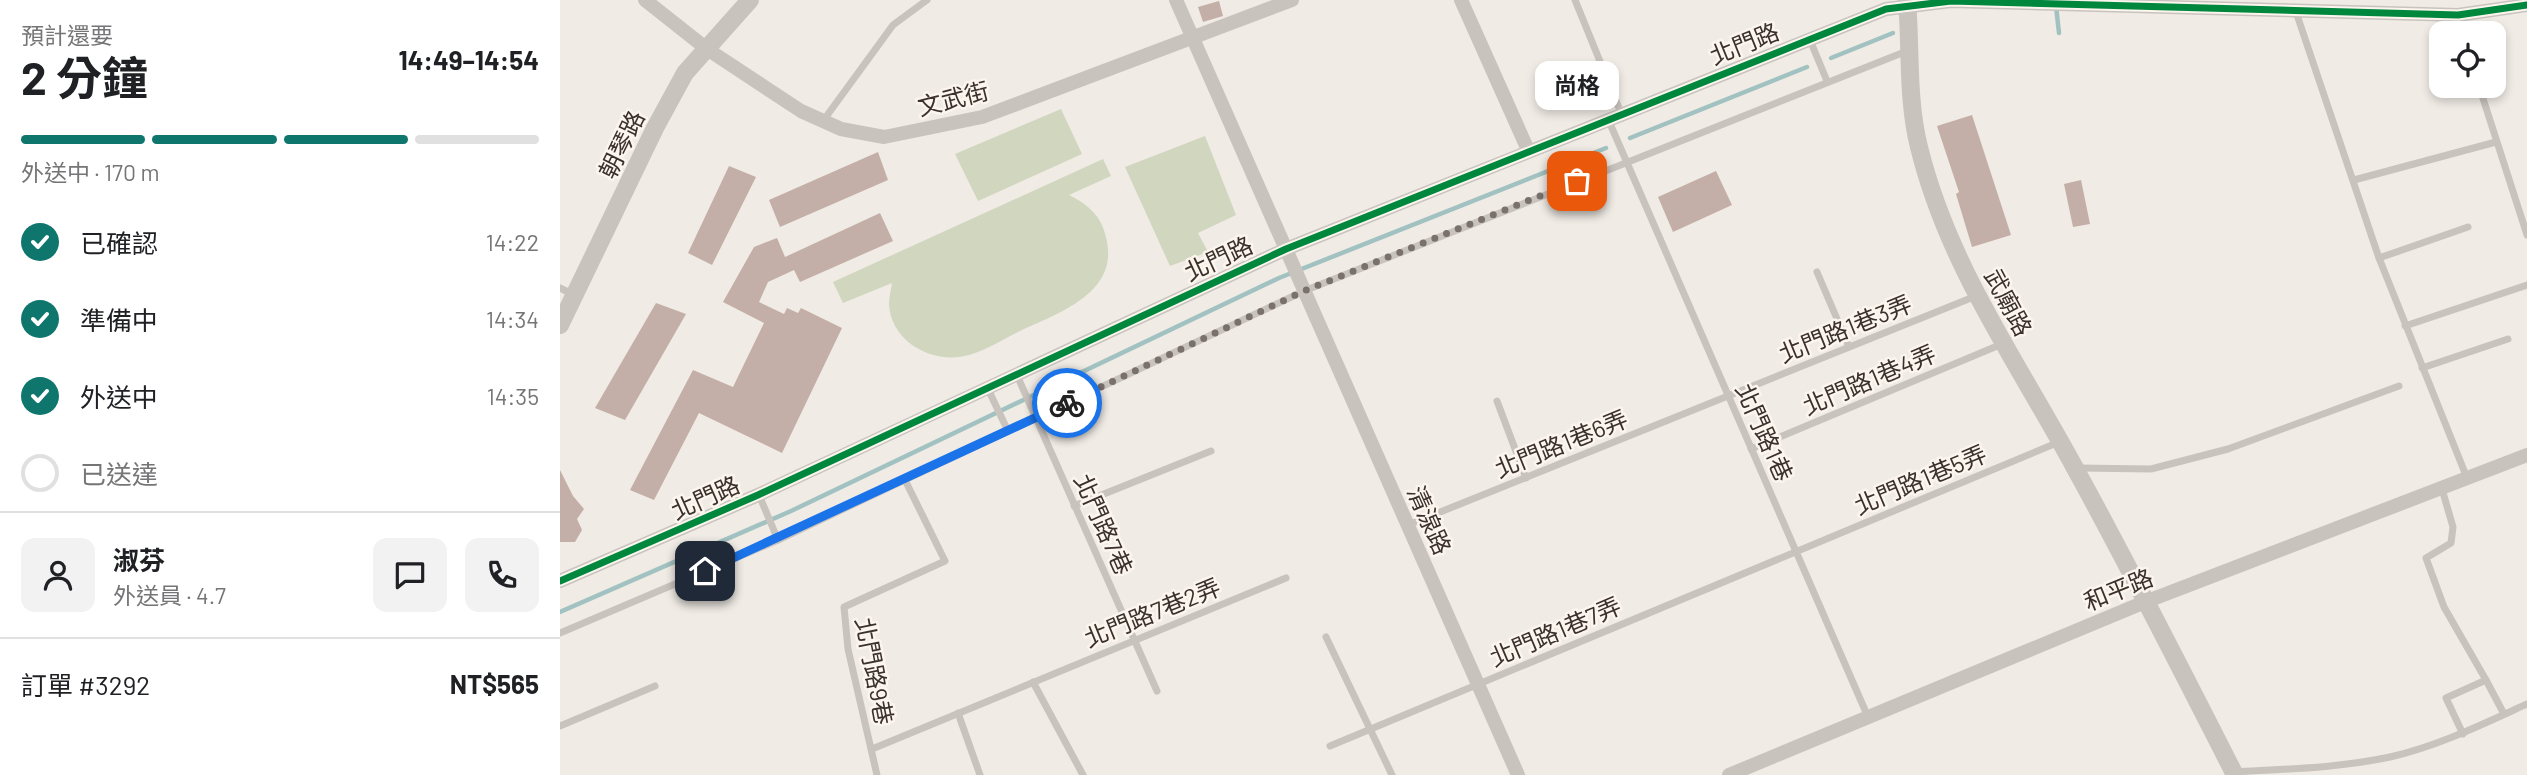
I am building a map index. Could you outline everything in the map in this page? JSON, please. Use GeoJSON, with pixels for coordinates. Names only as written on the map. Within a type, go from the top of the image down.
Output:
{"type":"FeatureCollection","features":[{"type":"Feature","properties":{"kind":"street","name":"文武街"},"geometry":{"type":"LineString","coordinates":[[645,0],[708,49],[801,111],[841,129],[884,137],[982,117],[1292,0]]}},
{"type":"Feature","properties":{"kind":"street","name":"朝琴路"},"geometry":{"type":"LineString","coordinates":[[560,325],[567,291],[685,74],[750,0]]}},
{"type":"Feature","properties":{"kind":"street"},"geometry":{"type":"LineString","coordinates":[[1176,0],[1288,254]]}},
{"type":"Feature","properties":{"kind":"street"},"geometry":{"type":"LineString","coordinates":[[1461,0],[1528,150]]}},
{"type":"Feature","properties":{"kind":"street","name":"北門路"},"geometry":{"type":"LineString","coordinates":[[560,581],[758,495],[1015,373],[1528,150],[1809,38],[1907,2],[2043,3],[2458,15],[2527,5]]}},
{"type":"Feature","properties":{"kind":"street","name":"武廟路"},"geometry":{"type":"LineString","coordinates":[[1907,2],[1908,51],[1919,146],[1948,235],[1976,296],[2076,468],[2234,774]]}},
{"type":"Feature","properties":{"kind":"street","name":"清湶路"},"geometry":{"type":"LineString","coordinates":[[1288,254],[1518,775]]}},
{"type":"Feature","properties":{"kind":"street","name":"和平路"},"geometry":{"type":"LineString","coordinates":[[1729,775],[2145,602],[2527,455]]}},
{"type":"Feature","properties":{"kind":"lane"},"geometry":{"type":"LineString","coordinates":[[823,121],[893,25],[927,0]]}},
{"type":"Feature","properties":{"kind":"lane","name":"北門路1巷"},"geometry":{"type":"LineString","coordinates":[[1575,0],[1615,116],[1626,162],[1868,717]]}},
{"type":"Feature","properties":{"kind":"lane"},"geometry":{"type":"LineString","coordinates":[[2296,12],[2379,258],[2467,478]]}},
{"type":"Feature","properties":{"kind":"lane"},"geometry":{"type":"LineString","coordinates":[[2458,15],[2460,21]]}},
{"type":"Feature","properties":{"kind":"lane"},"geometry":{"type":"LineString","coordinates":[[1809,38],[1827,81]]}},
{"type":"Feature","properties":{"kind":"lane"},"geometry":{"type":"LineString","coordinates":[[560,633],[778,540],[1036,418],[1302,287],[1908,51]]}},
{"type":"Feature","properties":{"kind":"lane"},"geometry":{"type":"LineString","coordinates":[[2483,98],[2527,236]]}},
{"type":"Feature","properties":{"kind":"lane"},"geometry":{"type":"LineString","coordinates":[[2354,180],[2496,142]]}},
{"type":"Feature","properties":{"kind":"lane"},"geometry":{"type":"LineString","coordinates":[[2379,258],[2468,227]]}},
{"type":"Feature","properties":{"kind":"lane"},"geometry":{"type":"LineString","coordinates":[[1817,272],[1849,347]]}},
{"type":"Feature","properties":{"kind":"lane"},"geometry":{"type":"LineString","coordinates":[[2405,326],[2527,285]]}},
{"type":"Feature","properties":{"kind":"lane","name":"北門路1巷3弄"},"geometry":{"type":"LineString","coordinates":[[1728,396],[1976,296]]}},
{"type":"Feature","properties":{"kind":"lane"},"geometry":{"type":"LineString","coordinates":[[2423,368],[2508,339]]}},
{"type":"Feature","properties":{"kind":"lane","name":"北門路1巷4弄"},"geometry":{"type":"LineString","coordinates":[[1751,449],[2003,344]]}},
{"type":"Feature","properties":{"kind":"lane","name":"北門路7巷"},"geometry":{"type":"LineString","coordinates":[[1015,373],[1157,691]]}},
{"type":"Feature","properties":{"kind":"lane"},"geometry":{"type":"LineString","coordinates":[[986,386],[1008,431]]}},
{"type":"Feature","properties":{"kind":"lane"},"geometry":{"type":"LineString","coordinates":[[2076,468],[2151,469],[2228,449],[2399,386]]}},
{"type":"Feature","properties":{"kind":"lane","name":"北門路1巷6弄"},"geometry":{"type":"LineString","coordinates":[[1407,525],[1728,396]]}},
{"type":"Feature","properties":{"kind":"lane"},"geometry":{"type":"LineString","coordinates":[[1497,401],[1526,478]]}},
{"type":"Feature","properties":{"kind":"lane","name":"北門路1巷5弄"},"geometry":{"type":"LineString","coordinates":[[1796,551],[2059,442]]}},
{"type":"Feature","properties":{"kind":"lane"},"geometry":{"type":"LineString","coordinates":[[1074,506],[1211,451]]}},
{"type":"Feature","properties":{"kind":"lane","name":"北門路9巷"},"geometry":{"type":"LineString","coordinates":[[877,775],[848,649],[844,607],[946,561],[905,480]]}},
{"type":"Feature","properties":{"kind":"lane"},"geometry":{"type":"LineString","coordinates":[[2442,489],[2453,527],[2452,543],[2426,558],[2444,607],[2504,715]]}},
{"type":"Feature","properties":{"kind":"lane"},"geometry":{"type":"LineString","coordinates":[[758,495],[778,540]]}},
{"type":"Feature","properties":{"kind":"lane","name":"北門路1巷7弄"},"geometry":{"type":"LineString","coordinates":[[1329,746],[1796,551]]}},
{"type":"Feature","properties":{"kind":"lane","name":"北門路7巷2弄"},"geometry":{"type":"LineString","coordinates":[[872,749],[1286,578]]}},
{"type":"Feature","properties":{"kind":"lane"},"geometry":{"type":"LineString","coordinates":[[1326,637],[1372,728],[1392,775]]}},
{"type":"Feature","properties":{"kind":"lane"},"geometry":{"type":"LineString","coordinates":[[2463,734],[2446,698],[2486,680]]}},
{"type":"Feature","properties":{"kind":"lane"},"geometry":{"type":"LineString","coordinates":[[1033,682],[1083,775]]}},
{"type":"Feature","properties":{"kind":"lane"},"geometry":{"type":"LineString","coordinates":[[560,726],[655,686]]}},
{"type":"Feature","properties":{"kind":"lane"},"geometry":{"type":"LineString","coordinates":[[2234,774],[2345,765],[2392,756],[2463,734],[2527,704]]}},
{"type":"Feature","properties":{"kind":"lane"},"geometry":{"type":"LineString","coordinates":[[958,713],[980,775]]}},
{"type":"Feature","properties":{"kind":"green space"},"geometry":{"type":"Polygon","coordinates":[[[1061,109],[1082,154],[978,201],[955,154],[1061,109]]]}},
{"type":"Feature","properties":{"kind":"green space"},"geometry":{"type":"Polygon","coordinates":[[[1205,136],[1236,215],[1198,233],[1208,252],[1170,266],[1125,167],[1205,136]]]}},
{"type":"Feature","properties":{"kind":"green space"},"geometry":{"type":"Polygon","coordinates":[[[1103,159],[1111,176],[1069,195],[1090,208],[1099,219],[1107,242],[1108,260],[1103,275],[1094,288],[1068,308],[982,350],[969,355],[942,357],[917,348],[897,330],[889,304],[892,283],[843,303],[833,282],[1103,159]]]}},
{"type":"Feature","properties":{"kind":"building"},"geometry":{"type":"Polygon","coordinates":[[[1219,1],[1223,16],[1203,22],[1198,7],[1219,1]]]}},
{"type":"Feature","properties":{"kind":"building"},"geometry":{"type":"Polygon","coordinates":[[[1972,115],[2011,235],[1972,247],[1956,194],[1959,192],[1937,126],[1972,115]]]}},
{"type":"Feature","properties":{"kind":"building"},"geometry":{"type":"Polygon","coordinates":[[[878,152],[888,180],[780,227],[769,200],[878,152]]]}},
{"type":"Feature","properties":{"kind":"building"},"geometry":{"type":"Polygon","coordinates":[[[729,166],[756,177],[712,265],[688,253],[729,166]]]}},
{"type":"Feature","properties":{"kind":"building"},"geometry":{"type":"Polygon","coordinates":[[[1716,171],[1732,205],[1673,232],[1658,197],[1716,171]]]}},
{"type":"Feature","properties":{"kind":"building"},"geometry":{"type":"Polygon","coordinates":[[[2081,180],[2090,224],[2073,227],[2064,184],[2081,180]]]}},
{"type":"Feature","properties":{"kind":"building"},"geometry":{"type":"Polygon","coordinates":[[[880,213],[893,241],[800,282],[794,270],[768,282],[759,302],[784,314],[787,308],[798,313],[801,308],[842,328],[782,453],[699,413],[654,500],[630,490],[693,370],[733,387],[764,323],[723,302],[754,247],[777,238],[785,257],[880,213]]]}},
{"type":"Feature","properties":{"kind":"building"},"geometry":{"type":"Polygon","coordinates":[[[656,303],[686,314],[625,420],[595,408],[656,303]]]}},
{"type":"Feature","properties":{"kind":"building"},"geometry":{"type":"Polygon","coordinates":[[[560,470],[573,496],[584,509],[577,519],[582,530],[575,542],[560,542],[560,470]]]}},
{"type":"Feature","properties":{"kind":"waterway"},"geometry":{"type":"LineString","coordinates":[[2056,6],[2059,33]]}},
{"type":"Feature","properties":{"kind":"waterway"},"geometry":{"type":"LineString","coordinates":[[1831,58],[1893,33]]}},
{"type":"Feature","properties":{"kind":"waterway"},"geometry":{"type":"LineString","coordinates":[[1630,138],[1807,67]]}},
{"type":"Feature","properties":{"kind":"waterway"},"geometry":{"type":"LineString","coordinates":[[560,612],[791,511],[1279,278],[1606,148]]}},
{"type":"Feature","properties":{"kind":"cycle path"},"geometry":{"type":"LineString","coordinates":[[560,581],[758,495],[1286,249],[1886,9],[1951,1],[2458,15],[2527,5]]}},
{"type":"Feature","properties":{"kind":"way so far"},"geometry":{"type":"LineString","coordinates":[[1067,403],[1304,291],[1577,181]]}},
{"type":"Feature","properties":{"kind":"place","name":"尚格"},"geometry":{"type":"Point","coordinates":[1577,181]}},
{"type":"Feature","properties":{"kind":"route"},"geometry":{"type":"LineString","coordinates":[[705,571],[778,540],[1067,403]]}}]}
